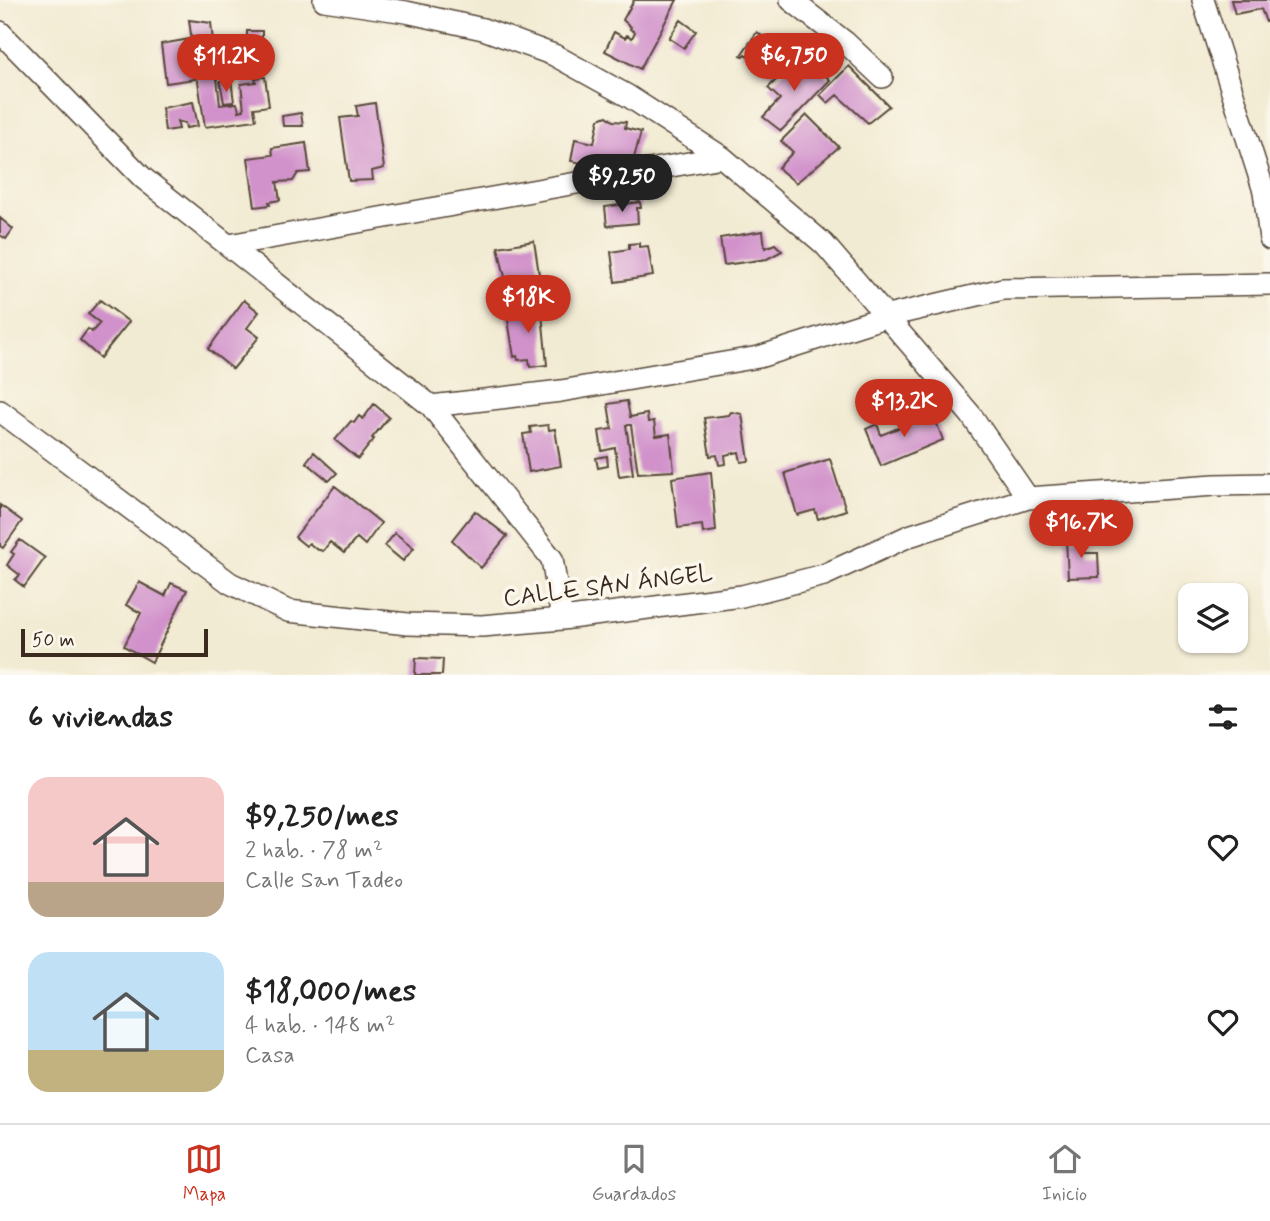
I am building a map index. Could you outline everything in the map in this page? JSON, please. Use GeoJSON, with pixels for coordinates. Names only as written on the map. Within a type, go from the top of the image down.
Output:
{"type":"FeatureCollection","features":[{"type":"Feature","properties":{"kind":"street"},"geometry":{"type":"LineString","coordinates":[[324,0],[403,6],[483,29],[554,55],[628,96],[722,157],[824,244],[971,415],[1028,498]]}},
{"type":"Feature","properties":{"kind":"street"},"geometry":{"type":"LineString","coordinates":[[791,0],[845,42],[882,77]]}},
{"type":"Feature","properties":{"kind":"street"},"geometry":{"type":"LineString","coordinates":[[1203,0],[1264,191],[1270,239]]}},
{"type":"Feature","properties":{"kind":"street"},"geometry":{"type":"LineString","coordinates":[[0,32],[143,178],[431,406],[552,559],[562,619]]}},
{"type":"Feature","properties":{"kind":"street"},"geometry":{"type":"LineString","coordinates":[[229,245],[722,157]]}},
{"type":"Feature","properties":{"kind":"street"},"geometry":{"type":"LineString","coordinates":[[431,406],[561,391],[759,357],[888,316],[1003,289],[1270,284]]}},
{"type":"Feature","properties":{"kind":"street","name":"CALLE SAN ÁNGEL"},"geometry":{"type":"LineString","coordinates":[[0,411],[230,583],[288,611],[420,625],[482,626],[562,619],[742,596],[824,575],[909,536],[1028,498],[1215,485],[1270,484]]}},
{"type":"Feature","properties":{"kind":"building"},"geometry":{"type":"Polygon","coordinates":[[[634,0],[677,0],[640,69],[605,51],[614,32],[625,38],[627,35],[632,38],[635,32],[623,20],[634,0]]]}},
{"type":"Feature","properties":{"kind":"building"},"geometry":{"type":"Polygon","coordinates":[[[1231,0],[1270,0],[1270,21],[1266,22],[1261,9],[1235,14],[1231,0]]]}},
{"type":"Feature","properties":{"kind":"building"},"geometry":{"type":"Polygon","coordinates":[[[189,20],[211,23],[213,41],[192,42],[189,20]]]}},
{"type":"Feature","properties":{"kind":"building"},"geometry":{"type":"Polygon","coordinates":[[[681,20],[696,31],[684,48],[669,38],[681,20]]]}},
{"type":"Feature","properties":{"kind":"building"},"geometry":{"type":"Polygon","coordinates":[[[247,31],[262,31],[262,40],[247,40],[247,31]]]}},
{"type":"Feature","properties":{"kind":"building"},"geometry":{"type":"Polygon","coordinates":[[[757,32],[790,58],[774,77],[745,54],[741,55],[757,32]]]}},
{"type":"Feature","properties":{"kind":"building"},"geometry":{"type":"Polygon","coordinates":[[[190,39],[195,79],[166,83],[161,44],[190,39]]]}},
{"type":"Feature","properties":{"kind":"building"},"geometry":{"type":"Polygon","coordinates":[[[204,47],[204,53],[214,52],[220,105],[237,103],[239,111],[244,110],[241,84],[256,82],[255,78],[265,77],[269,106],[254,108],[256,120],[205,127],[193,49],[204,47]]]}},
{"type":"Feature","properties":{"kind":"building"},"geometry":{"type":"Polygon","coordinates":[[[248,55],[249,66],[238,68],[237,56],[248,55]]]}},
{"type":"Feature","properties":{"kind":"building"},"geometry":{"type":"Polygon","coordinates":[[[794,62],[805,72],[813,63],[830,80],[781,131],[763,117],[780,99],[768,88],[794,62]]]}},
{"type":"Feature","properties":{"kind":"building"},"geometry":{"type":"Polygon","coordinates":[[[849,66],[889,106],[868,123],[837,95],[828,103],[820,95],[849,66]]]}},
{"type":"Feature","properties":{"kind":"building"},"geometry":{"type":"Polygon","coordinates":[[[231,79],[234,102],[224,103],[220,81],[231,79]]]}},
{"type":"Feature","properties":{"kind":"building"},"geometry":{"type":"Polygon","coordinates":[[[193,102],[198,126],[186,128],[185,123],[177,121],[179,129],[165,131],[162,108],[193,102]]]}},
{"type":"Feature","properties":{"kind":"building"},"geometry":{"type":"Polygon","coordinates":[[[375,103],[384,168],[372,171],[373,180],[349,181],[340,118],[358,116],[356,106],[375,103]]]}},
{"type":"Feature","properties":{"kind":"building"},"geometry":{"type":"Polygon","coordinates":[[[301,113],[303,126],[283,126],[282,116],[301,113]]]}},
{"type":"Feature","properties":{"kind":"building"},"geometry":{"type":"Polygon","coordinates":[[[807,115],[839,147],[796,183],[778,168],[793,152],[781,141],[807,115]]]}},
{"type":"Feature","properties":{"kind":"building"},"geometry":{"type":"Polygon","coordinates":[[[607,116],[613,121],[626,122],[625,128],[641,132],[634,158],[620,156],[620,159],[588,164],[571,161],[575,139],[594,143],[599,119],[607,116]]]}},
{"type":"Feature","properties":{"kind":"building"},"geometry":{"type":"Polygon","coordinates":[[[306,143],[310,172],[298,173],[293,181],[277,182],[280,200],[269,202],[270,205],[255,207],[248,158],[273,155],[272,148],[306,143]]]}},
{"type":"Feature","properties":{"kind":"building"},"geometry":{"type":"Polygon","coordinates":[[[640,202],[641,208],[637,208],[638,223],[607,226],[605,207],[640,202]]]}},
{"type":"Feature","properties":{"kind":"building"},"geometry":{"type":"Polygon","coordinates":[[[0,218],[13,229],[6,239],[0,235],[0,218]]]}},
{"type":"Feature","properties":{"kind":"building"},"geometry":{"type":"Polygon","coordinates":[[[763,231],[765,248],[775,244],[782,251],[767,259],[724,265],[720,238],[763,231]]]}},
{"type":"Feature","properties":{"kind":"building"},"geometry":{"type":"Polygon","coordinates":[[[534,241],[542,294],[527,296],[525,287],[508,290],[498,247],[534,241]]]}},
{"type":"Feature","properties":{"kind":"building"},"geometry":{"type":"Polygon","coordinates":[[[639,243],[639,247],[648,246],[653,276],[615,282],[611,252],[629,249],[629,244],[639,243]]]}},
{"type":"Feature","properties":{"kind":"building"},"geometry":{"type":"Polygon","coordinates":[[[100,300],[129,322],[100,358],[80,340],[88,329],[92,332],[100,323],[88,314],[100,300]]]}},
{"type":"Feature","properties":{"kind":"building"},"geometry":{"type":"Polygon","coordinates":[[[244,300],[259,312],[247,328],[259,337],[233,369],[208,349],[244,300]]]}},
{"type":"Feature","properties":{"kind":"building"},"geometry":{"type":"Polygon","coordinates":[[[541,303],[547,365],[530,367],[529,359],[518,360],[517,356],[514,357],[507,314],[522,311],[521,306],[541,303]]]}},
{"type":"Feature","properties":{"kind":"building"},"geometry":{"type":"Polygon","coordinates":[[[627,401],[630,417],[647,414],[648,422],[654,421],[656,436],[670,434],[674,471],[638,473],[631,425],[626,425],[633,474],[619,476],[615,448],[602,451],[599,431],[612,429],[608,404],[627,401]]]}},
{"type":"Feature","properties":{"kind":"building"},"geometry":{"type":"Polygon","coordinates":[[[374,404],[389,417],[358,459],[335,440],[351,421],[354,423],[359,416],[363,419],[374,404]]]}},
{"type":"Feature","properties":{"kind":"building"},"geometry":{"type":"Polygon","coordinates":[[[731,412],[742,414],[749,461],[741,462],[739,452],[725,455],[726,464],[719,465],[717,455],[710,456],[704,418],[729,415],[731,412]]]}},
{"type":"Feature","properties":{"kind":"building"},"geometry":{"type":"Polygon","coordinates":[[[933,414],[943,440],[881,466],[866,429],[877,424],[881,435],[933,414]]]}},
{"type":"Feature","properties":{"kind":"building"},"geometry":{"type":"Polygon","coordinates":[[[548,425],[549,430],[555,429],[561,466],[529,472],[523,434],[531,433],[530,427],[548,425]]]}},
{"type":"Feature","properties":{"kind":"building"},"geometry":{"type":"Polygon","coordinates":[[[314,452],[337,473],[329,481],[306,462],[314,452]]]}},
{"type":"Feature","properties":{"kind":"building"},"geometry":{"type":"Polygon","coordinates":[[[607,456],[608,466],[598,468],[596,458],[607,456]]]}},
{"type":"Feature","properties":{"kind":"building"},"geometry":{"type":"Polygon","coordinates":[[[830,459],[846,510],[818,519],[815,510],[797,515],[785,473],[830,459]]]}},
{"type":"Feature","properties":{"kind":"building"},"geometry":{"type":"Polygon","coordinates":[[[711,472],[716,531],[703,533],[702,525],[678,528],[672,478],[711,472]]]}},
{"type":"Feature","properties":{"kind":"building"},"geometry":{"type":"Polygon","coordinates":[[[335,486],[381,523],[365,545],[357,538],[344,553],[330,542],[323,551],[309,543],[306,546],[295,537],[335,486]]]}},
{"type":"Feature","properties":{"kind":"building"},"geometry":{"type":"Polygon","coordinates":[[[0,505],[22,521],[3,548],[0,546],[0,505]]]}},
{"type":"Feature","properties":{"kind":"building"},"geometry":{"type":"Polygon","coordinates":[[[475,511],[507,536],[481,568],[452,540],[475,511]]]}},
{"type":"Feature","properties":{"kind":"building"},"geometry":{"type":"Polygon","coordinates":[[[395,533],[414,548],[403,561],[385,546],[395,533]]]}},
{"type":"Feature","properties":{"kind":"building"},"geometry":{"type":"Polygon","coordinates":[[[1066,539],[1085,539],[1085,553],[1098,553],[1099,577],[1068,578],[1066,539]]]}},
{"type":"Feature","properties":{"kind":"building"},"geometry":{"type":"Polygon","coordinates":[[[20,540],[45,558],[24,587],[15,580],[20,575],[7,565],[14,554],[11,552],[20,540]]]}},
{"type":"Feature","properties":{"kind":"building"},"geometry":{"type":"Polygon","coordinates":[[[139,582],[165,596],[171,583],[187,590],[152,662],[124,646],[141,613],[126,605],[139,582]]]}},
{"type":"Feature","properties":{"kind":"building"},"geometry":{"type":"Polygon","coordinates":[[[416,658],[443,659],[442,675],[415,675],[416,658]]]}}]}
